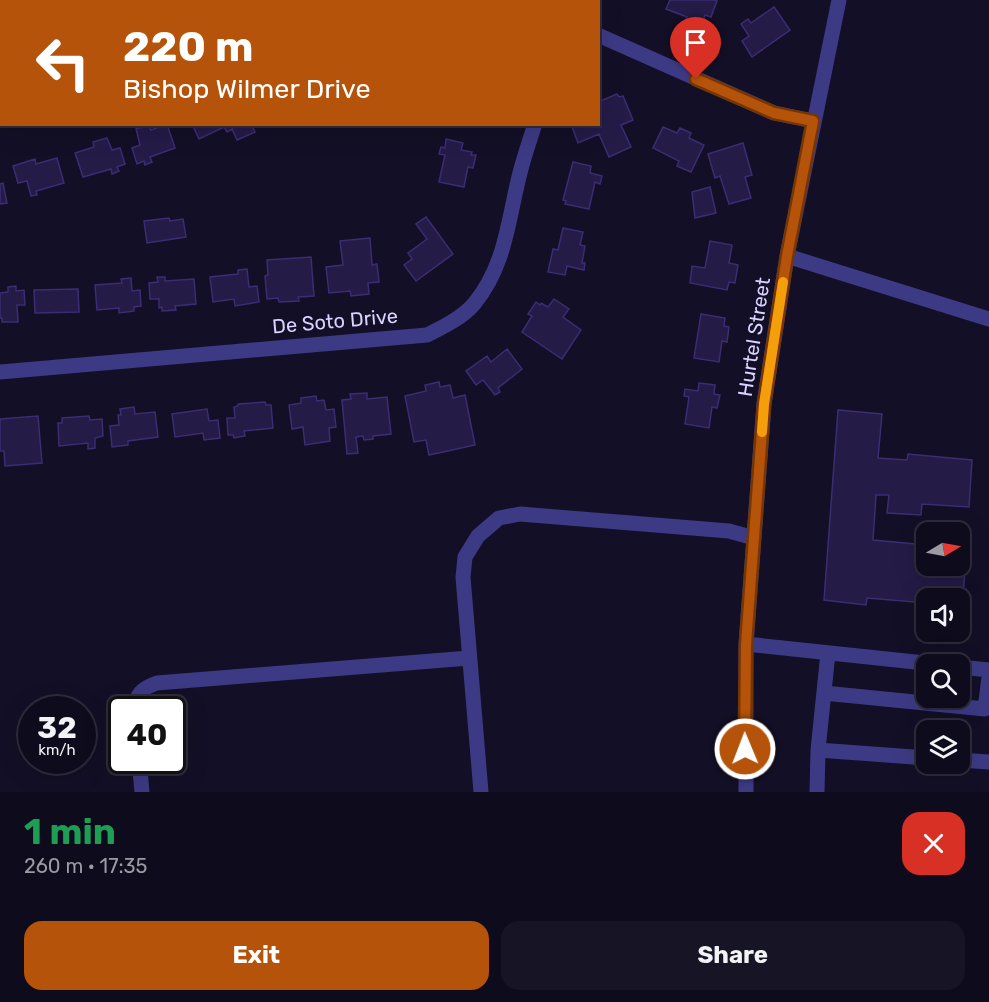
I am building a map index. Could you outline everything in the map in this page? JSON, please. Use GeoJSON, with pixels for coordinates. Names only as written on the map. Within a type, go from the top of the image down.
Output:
{"type":"FeatureCollection","features":[{"type":"Feature","properties":{"kind":"street","name":"Hurtel Street"},"geometry":{"type":"LineString","coordinates":[[746,792],[746,644],[764,404],[787,256],[839,0]]}},
{"type":"Feature","properties":{"kind":"street"},"geometry":{"type":"LineString","coordinates":[[600,36],[774,113],[813,121]]}},
{"type":"Feature","properties":{"kind":"street","name":"De Soto Drive"},"geometry":{"type":"LineString","coordinates":[[0,372],[427,334],[450,323],[473,304],[498,264],[506,242],[521,170],[534,126]]}},
{"type":"Feature","properties":{"kind":"street"},"geometry":{"type":"LineString","coordinates":[[787,256],[989,319]]}},
{"type":"Feature","properties":{"kind":"street"},"geometry":{"type":"LineString","coordinates":[[481,792],[463,577],[465,557],[478,536],[499,518],[520,514],[729,531],[754,538]]}},
{"type":"Feature","properties":{"kind":"street"},"geometry":{"type":"LineString","coordinates":[[746,644],[916,662]]}},
{"type":"Feature","properties":{"kind":"street"},"geometry":{"type":"LineString","coordinates":[[817,792],[818,750],[828,653]]}},
{"type":"Feature","properties":{"kind":"street"},"geometry":{"type":"LineString","coordinates":[[137,696],[145,687],[156,682],[470,658]]}},
{"type":"Feature","properties":{"kind":"street"},"geometry":{"type":"LineString","coordinates":[[970,668],[989,670]]}},
{"type":"Feature","properties":{"kind":"street"},"geometry":{"type":"LineString","coordinates":[[824,693],[985,709],[989,676]]}},
{"type":"Feature","properties":{"kind":"street"},"geometry":{"type":"LineString","coordinates":[[818,750],[916,757]]}},
{"type":"Feature","properties":{"kind":"street"},"geometry":{"type":"LineString","coordinates":[[970,761],[989,762]]}},
{"type":"Feature","properties":{"kind":"street"},"geometry":{"type":"LineString","coordinates":[[140,774],[142,792]]}},
{"type":"Feature","properties":{"kind":"building"},"geometry":{"type":"Polygon","coordinates":[[[670,0],[717,1],[711,17],[705,15],[702,24],[698,23],[696,26],[685,21],[687,17],[666,9],[670,0]]]}},
{"type":"Feature","properties":{"kind":"building"},"geometry":{"type":"Polygon","coordinates":[[[774,7],[790,30],[752,57],[742,41],[749,36],[741,24],[748,19],[751,23],[774,7]]]}},
{"type":"Feature","properties":{"kind":"building"},"geometry":{"type":"Polygon","coordinates":[[[617,94],[619,97],[623,96],[633,120],[621,125],[631,147],[609,157],[599,134],[578,143],[572,126],[600,126],[600,101],[617,94]]]}},
{"type":"Feature","properties":{"kind":"building"},"geometry":{"type":"Polygon","coordinates":[[[149,126],[151,130],[168,126],[175,148],[150,157],[152,162],[145,165],[144,161],[137,164],[132,148],[140,145],[136,129],[149,126]]]}},
{"type":"Feature","properties":{"kind":"building"},"geometry":{"type":"Polygon","coordinates":[[[193,126],[232,126],[233,128],[252,126],[255,132],[237,140],[232,129],[227,132],[224,127],[199,139],[193,126]]]}},
{"type":"Feature","properties":{"kind":"building"},"geometry":{"type":"Polygon","coordinates":[[[663,127],[677,133],[680,128],[691,133],[689,138],[704,145],[691,172],[677,166],[679,161],[653,148],[663,127]]]}},
{"type":"Feature","properties":{"kind":"building"},"geometry":{"type":"Polygon","coordinates":[[[107,138],[112,150],[120,148],[125,164],[117,167],[119,171],[112,174],[111,169],[83,177],[75,153],[94,147],[93,142],[107,138]]]}},
{"type":"Feature","properties":{"kind":"building"},"geometry":{"type":"Polygon","coordinates":[[[446,139],[463,143],[461,150],[476,155],[473,168],[468,167],[464,187],[439,182],[445,155],[439,154],[441,147],[445,148],[446,139]]]}},
{"type":"Feature","properties":{"kind":"building"},"geometry":{"type":"Polygon","coordinates":[[[743,143],[752,175],[745,177],[751,198],[729,204],[720,176],[715,178],[708,154],[743,143]]]}},
{"type":"Feature","properties":{"kind":"building"},"geometry":{"type":"Polygon","coordinates":[[[57,158],[64,183],[36,191],[37,195],[31,196],[27,181],[18,183],[13,166],[35,159],[36,164],[57,158]]]}},
{"type":"Feature","properties":{"kind":"building"},"geometry":{"type":"Polygon","coordinates":[[[573,162],[591,166],[590,173],[602,176],[600,184],[595,182],[589,209],[565,204],[566,201],[563,200],[573,162]]]}},
{"type":"Feature","properties":{"kind":"building"},"geometry":{"type":"Polygon","coordinates":[[[3,183],[7,203],[0,204],[0,184],[3,183]]]}},
{"type":"Feature","properties":{"kind":"building"},"geometry":{"type":"Polygon","coordinates":[[[710,187],[716,213],[695,218],[692,192],[710,187]]]}},
{"type":"Feature","properties":{"kind":"building"},"geometry":{"type":"Polygon","coordinates":[[[426,217],[453,254],[416,281],[404,265],[412,259],[408,253],[427,239],[416,224],[426,217]]]}},
{"type":"Feature","properties":{"kind":"building"},"geometry":{"type":"Polygon","coordinates":[[[169,218],[170,221],[183,219],[186,237],[147,243],[144,221],[169,218]]]}},
{"type":"Feature","properties":{"kind":"building"},"geometry":{"type":"Polygon","coordinates":[[[563,228],[583,232],[580,245],[585,246],[582,263],[585,263],[584,270],[567,266],[565,275],[548,272],[553,249],[558,250],[563,228]]]}},
{"type":"Feature","properties":{"kind":"building"},"geometry":{"type":"Polygon","coordinates":[[[370,238],[372,265],[377,264],[379,282],[368,283],[369,294],[351,296],[350,291],[329,293],[326,267],[343,265],[340,241],[370,238]]]}},
{"type":"Feature","properties":{"kind":"building"},"geometry":{"type":"Polygon","coordinates":[[[710,241],[732,245],[729,263],[738,265],[735,283],[729,282],[727,290],[690,283],[692,266],[705,268],[710,241]]]}},
{"type":"Feature","properties":{"kind":"building"},"geometry":{"type":"Polygon","coordinates":[[[311,257],[314,296],[298,297],[299,301],[279,302],[278,298],[267,299],[265,276],[268,275],[267,260],[311,257]]]}},
{"type":"Feature","properties":{"kind":"building"},"geometry":{"type":"Polygon","coordinates":[[[247,269],[249,287],[257,286],[259,302],[235,306],[234,299],[213,302],[210,277],[238,274],[238,270],[247,269]]]}},
{"type":"Feature","properties":{"kind":"building"},"geometry":{"type":"Polygon","coordinates":[[[157,277],[165,277],[165,281],[194,279],[196,304],[175,306],[176,310],[162,311],[162,307],[159,308],[159,299],[150,299],[149,283],[158,282],[157,277]]]}},
{"type":"Feature","properties":{"kind":"building"},"geometry":{"type":"Polygon","coordinates":[[[131,278],[132,291],[140,290],[141,306],[134,307],[134,311],[119,313],[119,308],[97,310],[95,285],[122,283],[121,279],[131,278]]]}},
{"type":"Feature","properties":{"kind":"building"},"geometry":{"type":"Polygon","coordinates":[[[16,286],[16,291],[24,290],[25,305],[17,305],[18,322],[2,322],[0,293],[8,292],[8,287],[16,286]]]}},
{"type":"Feature","properties":{"kind":"building"},"geometry":{"type":"Polygon","coordinates":[[[78,289],[79,312],[35,313],[34,290],[78,289]]]}},
{"type":"Feature","properties":{"kind":"building"},"geometry":{"type":"Polygon","coordinates":[[[554,299],[569,309],[563,317],[581,330],[562,359],[522,332],[532,316],[528,314],[536,302],[548,307],[554,299]]]}},
{"type":"Feature","properties":{"kind":"building"},"geometry":{"type":"Polygon","coordinates":[[[701,314],[725,318],[724,326],[729,327],[727,342],[722,341],[719,362],[694,358],[701,314]]]}},
{"type":"Feature","properties":{"kind":"building"},"geometry":{"type":"Polygon","coordinates":[[[507,349],[522,369],[498,388],[500,392],[495,395],[483,380],[476,385],[466,371],[487,356],[491,362],[507,349]]]}},
{"type":"Feature","properties":{"kind":"building"},"geometry":{"type":"Polygon","coordinates":[[[439,382],[440,387],[450,385],[453,398],[465,395],[475,445],[429,455],[426,440],[414,442],[405,396],[426,391],[425,385],[439,382]]]}},
{"type":"Feature","properties":{"kind":"building"},"geometry":{"type":"Polygon","coordinates":[[[699,383],[715,385],[714,394],[720,395],[717,408],[712,407],[709,428],[685,424],[689,397],[684,396],[685,389],[698,391],[699,383]]]}},
{"type":"Feature","properties":{"kind":"building"},"geometry":{"type":"Polygon","coordinates":[[[367,393],[367,399],[387,397],[391,434],[373,436],[373,439],[364,440],[363,436],[356,437],[358,453],[347,454],[342,400],[351,399],[350,394],[367,393]]]}},
{"type":"Feature","properties":{"kind":"building"},"geometry":{"type":"Polygon","coordinates":[[[316,396],[317,401],[324,400],[326,410],[334,409],[336,427],[329,428],[330,441],[305,445],[303,427],[292,429],[289,405],[301,403],[301,398],[316,396]]]}},
{"type":"Feature","properties":{"kind":"building"},"geometry":{"type":"Polygon","coordinates":[[[265,402],[266,405],[271,405],[273,428],[244,431],[245,436],[234,438],[233,435],[228,435],[227,418],[235,418],[234,407],[238,404],[265,402]]]}},
{"type":"Feature","properties":{"kind":"building"},"geometry":{"type":"Polygon","coordinates":[[[134,407],[135,414],[155,412],[158,437],[128,441],[128,445],[112,447],[110,426],[119,425],[120,409],[134,407]]]}},
{"type":"Feature","properties":{"kind":"building"},"geometry":{"type":"Polygon","coordinates":[[[207,409],[209,421],[218,420],[220,438],[204,440],[203,433],[175,437],[172,414],[207,409]]]}},
{"type":"Feature","properties":{"kind":"building"},"geometry":{"type":"Polygon","coordinates":[[[838,410],[882,414],[878,458],[907,460],[908,454],[972,460],[969,507],[922,504],[921,515],[887,513],[889,495],[876,495],[873,540],[916,544],[916,576],[965,576],[964,588],[916,588],[916,602],[867,598],[866,605],[824,600],[838,410]]]}},
{"type":"Feature","properties":{"kind":"building"},"geometry":{"type":"Polygon","coordinates":[[[38,416],[42,463],[5,466],[4,451],[0,451],[0,419],[38,416]]]}},
{"type":"Feature","properties":{"kind":"building"},"geometry":{"type":"Polygon","coordinates":[[[89,416],[90,420],[102,419],[103,436],[95,438],[95,448],[88,449],[88,443],[59,446],[58,423],[62,423],[62,418],[89,416]]]}},
{"type":"Feature","properties":{"kind":"slow traffic"},"geometry":{"type":"LineString","coordinates":[[762,432],[764,404],[783,282]]}},
{"type":"Feature","properties":{"kind":"route"},"geometry":{"type":"LineString","coordinates":[[696,79],[774,113],[813,121],[787,256],[764,404],[746,644],[745,749]]}}]}
